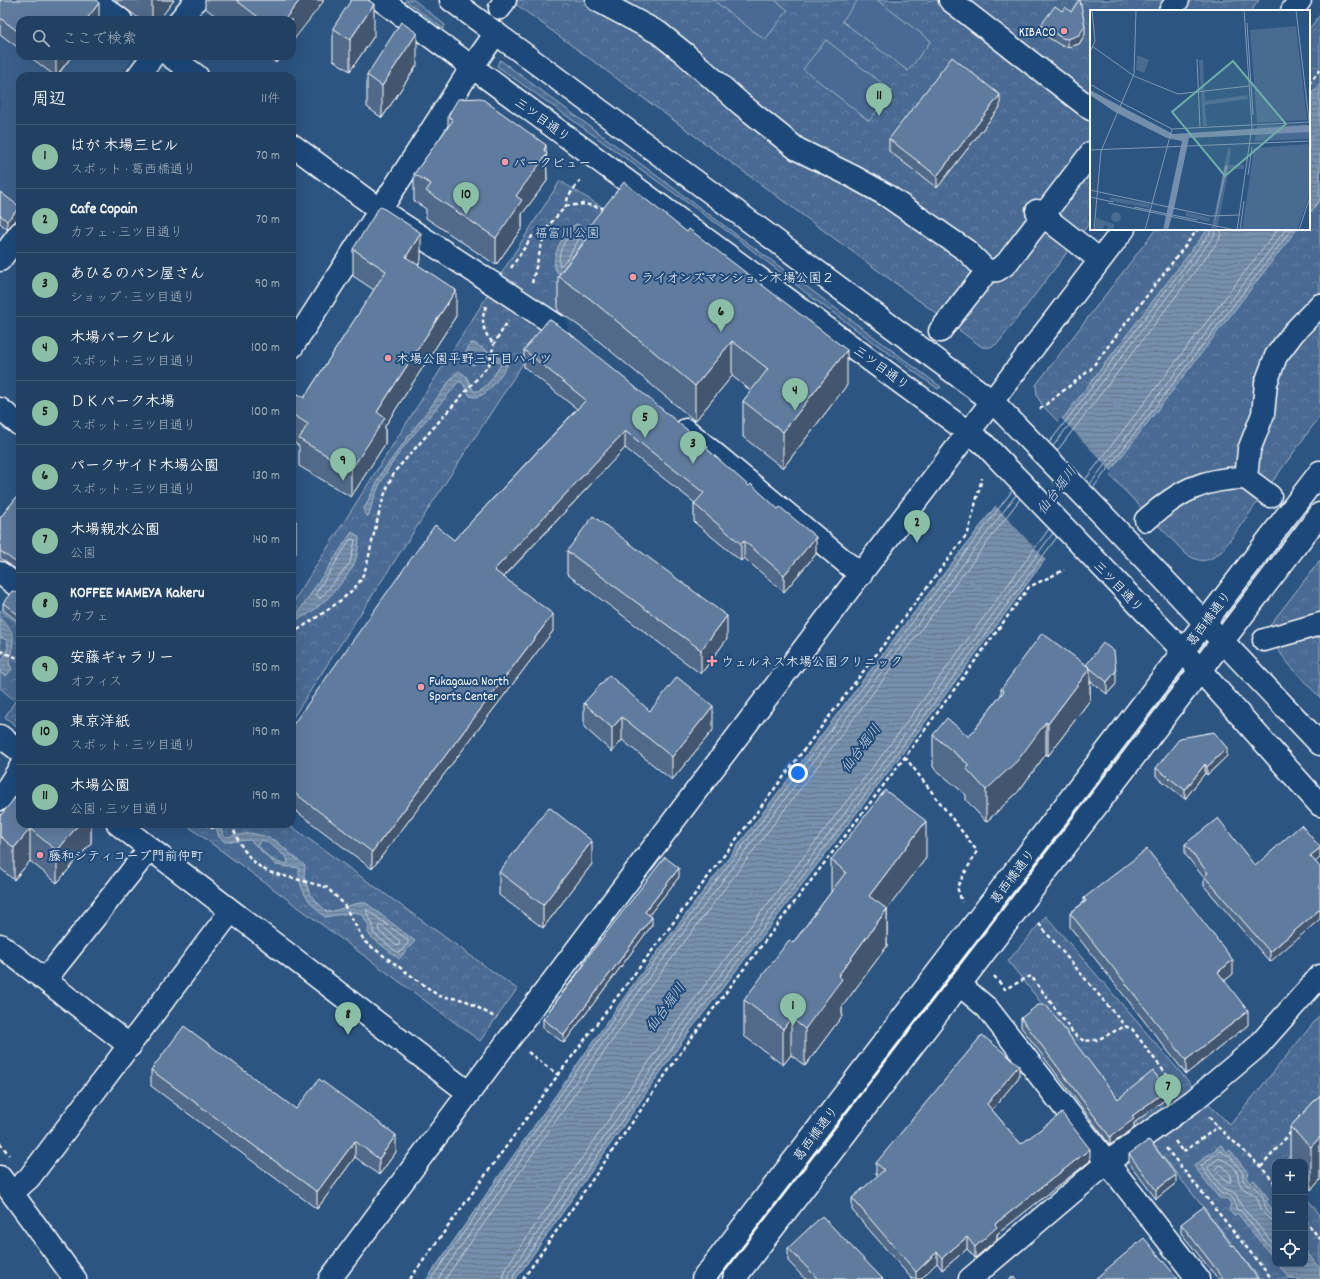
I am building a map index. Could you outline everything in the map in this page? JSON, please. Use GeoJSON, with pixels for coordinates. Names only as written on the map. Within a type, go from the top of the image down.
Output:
{"type":"FeatureCollection","features":[{"type":"Feature","properties":{"kind":"street"},"geometry":{"type":"LineString","coordinates":[[94,0],[116,16]]}},
{"type":"Feature","properties":{"kind":"street"},"geometry":{"type":"LineString","coordinates":[[183,16],[196,0]]}},
{"type":"Feature","properties":{"kind":"street","name":"三ツ目通り"},"geometry":{"type":"LineString","coordinates":[[381,0],[976,438],[1183,651],[1320,805]]}},
{"type":"Feature","properties":{"kind":"street"},"geometry":{"type":"LineString","coordinates":[[451,0],[992,401],[1101,513],[1320,744]]}},
{"type":"Feature","properties":{"kind":"street"},"geometry":{"type":"LineString","coordinates":[[597,0],[659,33],[684,53],[741,104],[797,149],[852,176],[886,195],[967,251],[987,271]]}},
{"type":"Feature","properties":{"kind":"street"},"geometry":{"type":"LineString","coordinates":[[950,0],[1090,108]]}},
{"type":"Feature","properties":{"kind":"street"},"geometry":{"type":"LineString","coordinates":[[1171,10],[1178,0]]}},
{"type":"Feature","properties":{"kind":"street"},"geometry":{"type":"LineString","coordinates":[[1293,10],[1300,0]]}},
{"type":"Feature","properties":{"kind":"street"},"geometry":{"type":"LineString","coordinates":[[296,341],[472,67],[496,33]]}},
{"type":"Feature","properties":{"kind":"street"},"geometry":{"type":"LineString","coordinates":[[141,72],[150,60]]}},
{"type":"Feature","properties":{"kind":"street"},"geometry":{"type":"LineString","coordinates":[[175,60],[192,72]]}},
{"type":"Feature","properties":{"kind":"street"},"geometry":{"type":"LineString","coordinates":[[296,149],[380,210],[575,339]]}},
{"type":"Feature","properties":{"kind":"street"},"geometry":{"type":"LineString","coordinates":[[940,331],[987,271],[997,270],[1006,264],[1040,213],[1090,154]]}},
{"type":"Feature","properties":{"kind":"street"},"geometry":{"type":"LineString","coordinates":[[1040,213],[1100,260]]}},
{"type":"Feature","properties":{"kind":"street"},"geometry":{"type":"LineString","coordinates":[[330,1279],[861,575],[976,438],[992,401],[1123,230]]}},
{"type":"Feature","properties":{"kind":"street"},"geometry":{"type":"LineString","coordinates":[[0,260],[16,238]]}},
{"type":"Feature","properties":{"kind":"street"},"geometry":{"type":"LineString","coordinates":[[1246,478],[1249,450],[1263,414],[1266,383],[1276,356],[1294,332],[1320,305]]}},
{"type":"Feature","properties":{"kind":"street"},"geometry":{"type":"LineString","coordinates":[[0,409],[16,422]]}},
{"type":"Feature","properties":{"kind":"street"},"geometry":{"type":"LineString","coordinates":[[672,418],[861,575]]}},
{"type":"Feature","properties":{"kind":"street","name":"葛西橋通り"},"geometry":{"type":"LineString","coordinates":[[703,1279],[1320,472]]}},
{"type":"Feature","properties":{"kind":"street"},"geometry":{"type":"LineString","coordinates":[[1146,520],[1169,500],[1201,483],[1229,478],[1246,478],[1270,496]]}},
{"type":"Feature","properties":{"kind":"street","name":"葛西橋通り"},"geometry":{"type":"LineString","coordinates":[[741,1276],[1199,670],[1320,514]]}},
{"type":"Feature","properties":{"kind":"street"},"geometry":{"type":"LineString","coordinates":[[0,572],[16,585]]}},
{"type":"Feature","properties":{"kind":"street"},"geometry":{"type":"LineString","coordinates":[[1264,640],[1320,624]]}},
{"type":"Feature","properties":{"kind":"street"},"geometry":{"type":"LineString","coordinates":[[0,736],[16,748]]}},
{"type":"Feature","properties":{"kind":"street"},"geometry":{"type":"LineString","coordinates":[[0,800],[16,774]]}},
{"type":"Feature","properties":{"kind":"street"},"geometry":{"type":"LineString","coordinates":[[123,828],[469,1093]]}},
{"type":"Feature","properties":{"kind":"street"},"geometry":{"type":"LineString","coordinates":[[45,980],[150,848]]}},
{"type":"Feature","properties":{"kind":"street"},"geometry":{"type":"LineString","coordinates":[[74,1279],[4,1183],[29,1178],[130,1046],[230,911]]}},
{"type":"Feature","properties":{"kind":"street"},"geometry":{"type":"LineString","coordinates":[[0,945],[130,1046]]}},
{"type":"Feature","properties":{"kind":"street"},"geometry":{"type":"LineString","coordinates":[[970,1279],[1108,1162],[1188,1104],[1258,1046],[1320,976]]}},
{"type":"Feature","properties":{"kind":"street"},"geometry":{"type":"LineString","coordinates":[[960,985],[987,1008],[1198,1279]]}},
{"type":"Feature","properties":{"kind":"path"},"geometry":{"type":"LineString","coordinates":[[1310,83],[1320,69]]}},
{"type":"Feature","properties":{"kind":"path"},"geometry":{"type":"LineString","coordinates":[[581,179],[568,197],[566,206],[584,204],[613,211]]}},
{"type":"Feature","properties":{"kind":"path"},"geometry":{"type":"LineString","coordinates":[[1040,409],[1090,370],[1197,230]]}},
{"type":"Feature","properties":{"kind":"path"},"geometry":{"type":"LineString","coordinates":[[494,344],[484,331],[483,317],[485,307],[495,286],[533,235],[544,237]]}},
{"type":"Feature","properties":{"kind":"path"},"geometry":{"type":"LineString","coordinates":[[296,631],[341,598],[360,580],[368,562],[383,497],[396,470],[478,380]]}},
{"type":"Feature","properties":{"kind":"path"},"geometry":{"type":"LineString","coordinates":[[410,1279],[558,1075],[968,533],[982,478]]}},
{"type":"Feature","properties":{"kind":"path"},"geometry":{"type":"LineString","coordinates":[[523,1279],[689,1040],[905,757],[1029,587],[1064,570]]}},
{"type":"Feature","properties":{"kind":"path"},"geometry":{"type":"LineString","coordinates":[[0,651],[16,658]]}},
{"type":"Feature","properties":{"kind":"path"},"geometry":{"type":"LineString","coordinates":[[905,757],[977,851],[957,887],[963,904]]}},
{"type":"Feature","properties":{"kind":"path"},"geometry":{"type":"LineString","coordinates":[[234,828],[251,860],[261,868],[326,887],[339,898],[365,942],[435,994],[465,1000],[499,1019]]}},
{"type":"Feature","properties":{"kind":"path"},"geometry":{"type":"LineString","coordinates":[[1039,924],[1125,1026],[1132,1029],[1188,1104]]}},
{"type":"Feature","properties":{"kind":"path"},"geometry":{"type":"LineString","coordinates":[[994,976],[1005,990],[1031,976],[1074,1034],[1084,1041],[1097,1040],[1125,1026]]}},
{"type":"Feature","properties":{"kind":"path"},"geometry":{"type":"LineString","coordinates":[[527,1051],[558,1075]]}},
{"type":"Feature","properties":{"kind":"path"},"geometry":{"type":"LineString","coordinates":[[1262,1166],[1296,1126]]}},
{"type":"Feature","properties":{"kind":"path"},"geometry":{"type":"LineString","coordinates":[[1157,1127],[1184,1152],[1218,1127],[1262,1166],[1272,1179]]}},
{"type":"Feature","properties":{"kind":"path"},"geometry":{"type":"LineString","coordinates":[[1157,1127],[1272,1279]]}},
{"type":"Feature","properties":{"kind":"path"},"geometry":{"type":"LineString","coordinates":[[1308,1224],[1320,1239]]}},
{"type":"Feature","properties":{"kind":"shaded area"},"geometry":{"type":"Polygon","coordinates":[[[0,0],[16,16],[16,60],[130,60],[130,62],[123,72],[16,72],[16,219],[0,241],[0,0]]]}},
{"type":"Feature","properties":{"kind":"green space"},"geometry":{"type":"Polygon","coordinates":[[[405,0],[414,0],[445,25],[443,29],[405,0]]]}},
{"type":"Feature","properties":{"kind":"green space"},"geometry":{"type":"Polygon","coordinates":[[[510,0],[1259,0],[1252,10],[1090,10],[1090,222],[999,342],[993,346],[982,347],[510,0]]]}},
{"type":"Feature","properties":{"kind":"green space"},"geometry":{"type":"Polygon","coordinates":[[[713,0],[775,0],[788,10],[765,40],[713,0]]]}},
{"type":"Feature","properties":{"kind":"green space"},"geometry":{"type":"Polygon","coordinates":[[[858,0],[877,0],[931,41],[908,71],[842,21],[858,0]]]}},
{"type":"Feature","properties":{"kind":"green space"},"geometry":{"type":"Polygon","coordinates":[[[1320,15],[1320,416],[1222,551],[1213,558],[1205,560],[1196,559],[1186,554],[1043,406],[1037,396],[1036,385],[1155,230],[1310,230],[1310,28],[1320,15]]]}},
{"type":"Feature","properties":{"kind":"green space"},"geometry":{"type":"Polygon","coordinates":[[[826,40],[892,91],[869,121],[803,69],[826,40]]]}},
{"type":"Feature","properties":{"kind":"green space"},"geometry":{"type":"Polygon","coordinates":[[[500,60],[941,387],[938,389],[814,299],[738,239],[497,66],[500,60]]]}},
{"type":"Feature","properties":{"kind":"green space","name":"福富川公園"},"geometry":{"type":"Polygon","coordinates":[[[560,181],[618,217],[296,713],[296,598],[560,181]]]}},
{"type":"Feature","properties":{"kind":"green space"},"geometry":{"type":"Polygon","coordinates":[[[1320,560],[1320,698],[1296,673],[1280,652],[1274,642],[1271,632],[1271,624],[1320,560]]]}},
{"type":"Feature","properties":{"kind":"green space"},"geometry":{"type":"Polygon","coordinates":[[[0,610],[16,622],[16,726],[5,717],[15,701],[0,688],[0,610]]]}},
{"type":"Feature","properties":{"kind":"green space"},"geometry":{"type":"Polygon","coordinates":[[[190,828],[294,828],[517,989],[480,1041],[190,828]]]}},
{"type":"Feature","properties":{"kind":"green space"},"geometry":{"type":"Polygon","coordinates":[[[1046,916],[1200,1095],[1230,1125],[1320,1015],[1320,1119],[1287,1159],[1272,1159],[1272,1267],[1308,1267],[1308,1200],[1320,1215],[1320,1279],[1260,1279],[1008,961],[1046,916]]]}},
{"type":"Feature","properties":{"kind":"water"},"geometry":{"type":"Polygon","coordinates":[[[1320,83],[1320,200],[1310,213],[1310,96],[1320,83]]]}},
{"type":"Feature","properties":{"kind":"water"},"geometry":{"type":"Polygon","coordinates":[[[577,224],[586,229],[584,239],[571,260],[562,271],[558,273],[554,262],[558,246],[567,232],[577,224]]]}},
{"type":"Feature","properties":{"kind":"water","name":"仙台堀川"},"geometry":{"type":"Polygon","coordinates":[[[1207,230],[1296,230],[1111,470],[898,759],[686,1036],[516,1279],[427,1279],[635,982],[900,631],[1207,230]]]}},
{"type":"Feature","properties":{"kind":"water"},"geometry":{"type":"Polygon","coordinates":[[[471,343],[474,343],[506,362],[507,366],[496,382],[486,392],[476,397],[470,396],[462,382],[458,382],[394,460],[383,477],[369,515],[366,516],[364,514],[364,509],[382,472],[455,374],[459,371],[466,376],[474,392],[479,391],[487,385],[501,364],[484,354],[477,363],[473,365],[464,361],[466,352],[471,343]]]}},
{"type":"Feature","properties":{"kind":"water"},"geometry":{"type":"Polygon","coordinates":[[[352,532],[359,537],[359,541],[357,554],[349,573],[337,589],[321,605],[297,619],[296,616],[352,532]]]}},
{"type":"Feature","properties":{"kind":"water"},"geometry":{"type":"Polygon","coordinates":[[[0,619],[10,629],[13,639],[9,663],[12,669],[6,676],[0,673],[0,660],[4,658],[8,647],[7,640],[0,637],[0,619]]]}},
{"type":"Feature","properties":{"kind":"water"},"geometry":{"type":"Polygon","coordinates":[[[216,828],[221,828],[226,837],[251,833],[276,841],[305,866],[304,876],[310,895],[327,912],[357,903],[366,903],[415,941],[399,959],[370,936],[368,932],[369,926],[362,914],[355,912],[325,917],[319,912],[309,901],[300,883],[299,868],[276,865],[250,840],[225,842],[219,837],[216,828]],[[261,840],[258,844],[263,852],[275,861],[279,863],[288,863],[287,858],[271,845],[261,840]]]}},
{"type":"Feature","properties":{"kind":"water"},"geometry":{"type":"Polygon","coordinates":[[[1221,1145],[1227,1152],[1230,1150],[1249,1174],[1246,1177],[1250,1183],[1254,1180],[1269,1199],[1266,1201],[1272,1209],[1272,1256],[1237,1213],[1234,1216],[1229,1210],[1231,1204],[1228,1199],[1219,1198],[1194,1166],[1221,1145]]]}},
{"type":"Feature","properties":{"kind":"water"},"geometry":{"type":"Polygon","coordinates":[[[1308,1254],[1320,1269],[1320,1279],[1290,1279],[1280,1267],[1308,1267],[1308,1254]]]}},
{"type":"Feature","properties":{"kind":"pier"},"geometry":{"type":"Polygon","coordinates":[[[1061,418],[1112,472],[1046,560],[994,504],[1061,418]]]}},
{"type":"Feature","properties":{"kind":"building"},"geometry":{"type":"Polygon","coordinates":[[[0,0],[96,0],[99,3],[89,16],[16,16],[16,30],[0,18],[0,0]]]}},
{"type":"Feature","properties":{"kind":"building"},"geometry":{"type":"Polygon","coordinates":[[[236,0],[300,0],[287,16],[257,16],[236,0]]]}},
{"type":"Feature","properties":{"kind":"building"},"geometry":{"type":"Polygon","coordinates":[[[351,0],[368,0],[374,4],[350,40],[333,28],[351,0]]]}},
{"type":"Feature","properties":{"kind":"building","name":"KIBACO"},"geometry":{"type":"Polygon","coordinates":[[[1079,0],[1085,26],[1079,35],[1068,39],[1062,38],[1041,25],[1055,6],[1062,11],[1065,7],[1071,12],[1079,0]]]}},
{"type":"Feature","properties":{"kind":"building"},"geometry":{"type":"Polygon","coordinates":[[[401,22],[417,33],[382,86],[367,75],[401,22]]]}},
{"type":"Feature","properties":{"kind":"building"},"geometry":{"type":"Polygon","coordinates":[[[952,57],[1000,95],[937,176],[889,139],[952,57]]]}},
{"type":"Feature","properties":{"kind":"building"},"geometry":{"type":"Polygon","coordinates":[[[481,98],[546,145],[544,150],[547,154],[516,196],[522,200],[496,238],[426,191],[431,184],[414,174],[453,120],[448,116],[458,99],[481,98]]]}},
{"type":"Feature","properties":{"kind":"building"},"geometry":{"type":"Polygon","coordinates":[[[624,182],[687,232],[689,229],[847,350],[783,432],[743,401],[768,369],[732,341],[695,386],[589,298],[558,276],[590,235],[585,231],[624,182]]]}},
{"type":"Feature","properties":{"kind":"building"},"geometry":{"type":"Polygon","coordinates":[[[0,192],[16,204],[16,211],[7,221],[0,215],[0,192]]]}},
{"type":"Feature","properties":{"kind":"building"},"geometry":{"type":"Polygon","coordinates":[[[380,206],[421,233],[406,257],[456,290],[377,412],[385,418],[351,470],[299,439],[308,424],[296,416],[296,393],[304,398],[386,271],[353,249],[380,206]]]}},
{"type":"Feature","properties":{"kind":"building"},"geometry":{"type":"Polygon","coordinates":[[[549,319],[573,336],[708,447],[707,449],[749,486],[751,484],[778,509],[780,507],[816,537],[784,575],[744,541],[741,544],[694,504],[704,493],[625,431],[494,570],[553,614],[372,852],[296,794],[296,720],[435,525],[454,540],[586,400],[524,350],[549,319]]]}},
{"type":"Feature","properties":{"kind":"building"},"geometry":{"type":"Polygon","coordinates":[[[16,498],[16,562],[0,551],[0,518],[16,498]]]}},
{"type":"Feature","properties":{"kind":"building"},"geometry":{"type":"Polygon","coordinates":[[[593,516],[727,616],[701,650],[567,551],[593,516]]]}},
{"type":"Feature","properties":{"kind":"building"},"geometry":{"type":"Polygon","coordinates":[[[12,591],[16,592],[16,613],[3,603],[12,591]]]}},
{"type":"Feature","properties":{"kind":"building"},"geometry":{"type":"Polygon","coordinates":[[[1042,633],[1090,668],[1048,724],[1046,722],[1018,760],[986,790],[966,768],[969,765],[933,735],[947,718],[969,737],[1004,691],[1001,689],[1042,633]]]}},
{"type":"Feature","properties":{"kind":"building"},"geometry":{"type":"Polygon","coordinates":[[[1103,643],[1114,651],[1116,671],[1107,682],[1086,665],[1103,643]]]}},
{"type":"Feature","properties":{"kind":"building"},"geometry":{"type":"Polygon","coordinates":[[[609,675],[650,711],[677,677],[713,706],[672,757],[622,717],[612,728],[584,703],[609,675]]]}},
{"type":"Feature","properties":{"kind":"building"},"geometry":{"type":"Polygon","coordinates":[[[1214,732],[1227,748],[1207,767],[1205,764],[1185,790],[1156,768],[1180,738],[1214,732]]]}},
{"type":"Feature","properties":{"kind":"building"},"geometry":{"type":"Polygon","coordinates":[[[885,790],[926,821],[869,896],[887,909],[838,976],[842,979],[805,1029],[791,1018],[783,1029],[744,1000],[789,940],[793,943],[846,872],[831,860],[885,790]]]}},
{"type":"Feature","properties":{"kind":"building"},"geometry":{"type":"Polygon","coordinates":[[[16,797],[16,828],[76,828],[57,851],[30,829],[14,848],[0,836],[0,816],[16,797]]]}},
{"type":"Feature","properties":{"kind":"building"},"geometry":{"type":"Polygon","coordinates":[[[549,807],[592,841],[543,905],[499,872],[549,807]]]}},
{"type":"Feature","properties":{"kind":"building"},"geometry":{"type":"Polygon","coordinates":[[[1218,818],[1255,866],[1301,825],[1320,847],[1310,856],[1320,867],[1320,909],[1270,952],[1204,876],[1208,873],[1185,844],[1218,818]]]}},
{"type":"Feature","properties":{"kind":"building"},"geometry":{"type":"Polygon","coordinates":[[[1147,849],[1233,960],[1218,972],[1248,1011],[1186,1060],[1070,913],[1086,901],[1084,898],[1147,849]]]}},
{"type":"Feature","properties":{"kind":"building"},"geometry":{"type":"Polygon","coordinates":[[[665,857],[679,868],[645,912],[652,917],[564,1035],[543,1019],[585,964],[583,963],[665,857]]]}},
{"type":"Feature","properties":{"kind":"building"},"geometry":{"type":"Polygon","coordinates":[[[1038,1005],[1046,1005],[1118,1099],[1153,1071],[1167,1090],[1132,1116],[1134,1119],[1110,1137],[1021,1018],[1038,1005]]]}},
{"type":"Feature","properties":{"kind":"building"},"geometry":{"type":"Polygon","coordinates":[[[184,1026],[296,1109],[319,1079],[396,1135],[379,1159],[355,1141],[317,1192],[151,1070],[184,1026]]]}},
{"type":"Feature","properties":{"kind":"building"},"geometry":{"type":"Polygon","coordinates":[[[982,1035],[1019,1065],[987,1104],[1021,1144],[1062,1113],[1090,1149],[995,1224],[997,1227],[975,1247],[967,1237],[942,1258],[937,1252],[916,1272],[852,1198],[884,1170],[876,1163],[982,1035]]]}},
{"type":"Feature","properties":{"kind":"building"},"geometry":{"type":"Polygon","coordinates":[[[1320,1095],[1320,1137],[1311,1147],[1290,1127],[1320,1095]]]}},
{"type":"Feature","properties":{"kind":"building"},"geometry":{"type":"Polygon","coordinates":[[[1149,1140],[1176,1175],[1156,1190],[1129,1154],[1149,1140]]]}},
{"type":"Feature","properties":{"kind":"building"},"geometry":{"type":"Polygon","coordinates":[[[1203,1207],[1232,1246],[1234,1245],[1258,1279],[1224,1279],[1181,1224],[1203,1207]]]}},
{"type":"Feature","properties":{"kind":"building"},"geometry":{"type":"Polygon","coordinates":[[[822,1216],[883,1279],[816,1279],[817,1278],[788,1248],[822,1216]]]}},
{"type":"Feature","properties":{"kind":"building"},"geometry":{"type":"Polygon","coordinates":[[[1144,1238],[1178,1279],[1095,1279],[1144,1238]]]}},
{"type":"Feature","properties":{"kind":"building"},"geometry":{"type":"Polygon","coordinates":[[[1014,1276],[1016,1279],[1009,1279],[1014,1276]]]}},
{"type":"Feature","properties":{"kind":"place","name":"KIBACO"},"geometry":{"type":"Point","coordinates":[1064,31]}},
{"type":"Feature","properties":{"kind":"place","name":"木場公園"},"geometry":{"type":"Point","coordinates":[879,116]}},
{"type":"Feature","properties":{"kind":"place","name":"パークビュー"},"geometry":{"type":"Point","coordinates":[505,162]}},
{"type":"Feature","properties":{"kind":"place","name":"東京洋紙"},"geometry":{"type":"Point","coordinates":[466,215]}},
{"type":"Feature","properties":{"kind":"place","name":"ライオンズマンション木場公園２"},"geometry":{"type":"Point","coordinates":[633,277]}},
{"type":"Feature","properties":{"kind":"place","name":"パークサイド木場公園"},"geometry":{"type":"Point","coordinates":[721,332]}},
{"type":"Feature","properties":{"kind":"place","name":"木場公園平野三丁目ハイツ"},"geometry":{"type":"Point","coordinates":[388,358]}},
{"type":"Feature","properties":{"kind":"place","name":"木場パークビル"},"geometry":{"type":"Point","coordinates":[795,411]}},
{"type":"Feature","properties":{"kind":"place","name":"ＤＫパーク木場"},"geometry":{"type":"Point","coordinates":[645,438]}},
{"type":"Feature","properties":{"kind":"place","name":"あひるのパン屋さん"},"geometry":{"type":"Point","coordinates":[693,464]}},
{"type":"Feature","properties":{"kind":"place","name":"安藤ギャラリー"},"geometry":{"type":"Point","coordinates":[343,481]}},
{"type":"Feature","properties":{"kind":"place","name":"Cafe Copain"},"geometry":{"type":"Point","coordinates":[917,543]}},
{"type":"Feature","properties":{"kind":"place","name":"ウェルネス木場公園クリニック"},"geometry":{"type":"Point","coordinates":[712,661]}},
{"type":"Feature","properties":{"kind":"place","name":"Fukagawa North Sports Center"},"geometry":{"type":"Point","coordinates":[421,687]}},
{"type":"Feature","properties":{"kind":"place","name":"藤和シティコープ門前仲町"},"geometry":{"type":"Point","coordinates":[40,855]}},
{"type":"Feature","properties":{"kind":"place","name":"はが 木場三ビル"},"geometry":{"type":"Point","coordinates":[793,1026]}},
{"type":"Feature","properties":{"kind":"place","name":"KOFFEE MAMEYA Kakeru"},"geometry":{"type":"Point","coordinates":[348,1035]}},
{"type":"Feature","properties":{"kind":"place","name":"木場親水公園"},"geometry":{"type":"Point","coordinates":[1168,1107]}}]}
